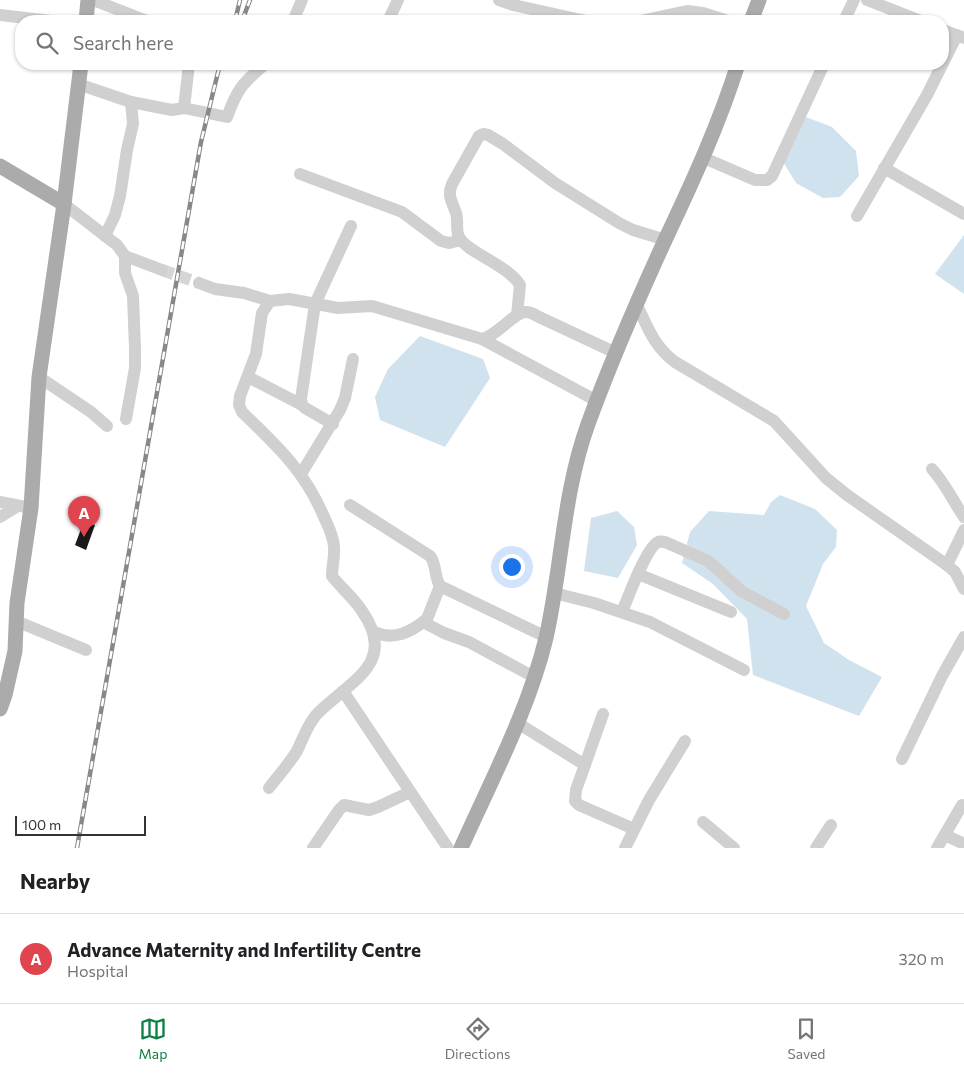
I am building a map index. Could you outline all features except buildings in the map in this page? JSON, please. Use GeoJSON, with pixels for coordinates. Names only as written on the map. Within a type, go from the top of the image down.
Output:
{"type":"FeatureCollection","features":[{"type":"Feature","properties":{"kind":"main road"},"geometry":{"type":"LineString","coordinates":[[87,15],[88,0]]}},
{"type":"Feature","properties":{"kind":"main road"},"geometry":{"type":"LineString","coordinates":[[753,15],[759,0]]}},
{"type":"Feature","properties":{"kind":"main road"},"geometry":{"type":"LineString","coordinates":[[0,709],[15,651],[24,507],[39,377],[64,204],[80,70]]}},
{"type":"Feature","properties":{"kind":"main road"},"geometry":{"type":"LineString","coordinates":[[461,848],[534,677],[546,637],[569,495],[579,454],[597,401],[637,305],[704,158],[736,70]]}},
{"type":"Feature","properties":{"kind":"main road"},"geometry":{"type":"LineString","coordinates":[[0,166],[64,204]]}},
{"type":"Feature","properties":{"kind":"street"},"geometry":{"type":"LineString","coordinates":[[93,0],[132,15]]}},
{"type":"Feature","properties":{"kind":"street"},"geometry":{"type":"LineString","coordinates":[[296,15],[302,0]]}},
{"type":"Feature","properties":{"kind":"street"},"geometry":{"type":"LineString","coordinates":[[391,15],[398,0]]}},
{"type":"Feature","properties":{"kind":"street"},"geometry":{"type":"LineString","coordinates":[[499,0],[513,6],[557,15]]}},
{"type":"Feature","properties":{"kind":"street"},"geometry":{"type":"LineString","coordinates":[[847,15],[854,0]]}},
{"type":"Feature","properties":{"kind":"street"},"geometry":{"type":"LineString","coordinates":[[867,0],[906,15]]}},
{"type":"Feature","properties":{"kind":"street"},"geometry":{"type":"LineString","coordinates":[[671,15],[687,12],[709,15]]}},
{"type":"Feature","properties":{"kind":"street"},"geometry":{"type":"LineString","coordinates":[[0,15],[15,17]]}},
{"type":"Feature","properties":{"kind":"street"},"geometry":{"type":"LineString","coordinates":[[949,32],[961,37],[949,57]]}},
{"type":"Feature","properties":{"kind":"street"},"geometry":{"type":"LineString","coordinates":[[184,108],[188,70]]}},
{"type":"Feature","properties":{"kind":"street"},"geometry":{"type":"LineString","coordinates":[[78,84],[131,102],[172,110],[184,108],[226,117],[235,95],[246,79],[257,70]]}},
{"type":"Feature","properties":{"kind":"street"},"geometry":{"type":"LineString","coordinates":[[704,158],[755,180],[767,180],[772,176],[821,70]]}},
{"type":"Feature","properties":{"kind":"street"},"geometry":{"type":"LineString","coordinates":[[857,216],[941,70]]}},
{"type":"Feature","properties":{"kind":"street"},"geometry":{"type":"LineString","coordinates":[[105,236],[115,215],[120,196],[133,124],[131,102]]}},
{"type":"Feature","properties":{"kind":"street"},"geometry":{"type":"LineString","coordinates":[[517,315],[521,290],[518,280],[461,240],[457,231],[457,214],[449,198],[449,192],[479,136],[483,134],[503,144],[555,183],[620,224],[666,240]]}},
{"type":"Feature","properties":{"kind":"street"},"geometry":{"type":"LineString","coordinates":[[884,168],[964,214]]}},
{"type":"Feature","properties":{"kind":"street"},"geometry":{"type":"LineString","coordinates":[[300,174],[392,208],[441,241],[461,240]]}},
{"type":"Feature","properties":{"kind":"street"},"geometry":{"type":"LineString","coordinates":[[64,204],[122,250],[125,256],[125,273],[133,296],[135,349],[126,419]]}},
{"type":"Feature","properties":{"kind":"street"},"geometry":{"type":"LineString","coordinates":[[302,405],[301,392],[315,304],[350,226]]}},
{"type":"Feature","properties":{"kind":"street"},"geometry":{"type":"LineString","coordinates":[[125,256],[162,270]]}},
{"type":"Feature","properties":{"kind":"street"},"geometry":{"type":"LineString","coordinates":[[199,283],[215,290],[244,292],[270,301],[289,299],[338,308],[372,306],[482,339],[597,401]]}},
{"type":"Feature","properties":{"kind":"street"},"geometry":{"type":"LineString","coordinates":[[269,788],[296,752],[310,722],[366,670],[376,644],[374,632],[361,609],[332,576],[335,558],[331,532],[308,483],[263,431],[242,412],[239,405],[240,396],[256,354],[262,313],[270,301]]}},
{"type":"Feature","properties":{"kind":"street"},"geometry":{"type":"LineString","coordinates":[[637,305],[657,346],[664,354],[774,422],[826,478],[847,495],[947,565],[963,583]]}},
{"type":"Feature","properties":{"kind":"street"},"geometry":{"type":"LineString","coordinates":[[482,339],[494,334],[517,315],[525,312],[616,353]]}},
{"type":"Feature","properties":{"kind":"street"},"geometry":{"type":"LineString","coordinates":[[301,474],[333,424],[345,398],[353,359]]}},
{"type":"Feature","properties":{"kind":"street"},"geometry":{"type":"LineString","coordinates":[[248,376],[333,424]]}},
{"type":"Feature","properties":{"kind":"street"},"geometry":{"type":"LineString","coordinates":[[39,377],[91,412],[106,426]]}},
{"type":"Feature","properties":{"kind":"street"},"geometry":{"type":"LineString","coordinates":[[932,469],[941,479],[949,496],[964,517]]}},
{"type":"Feature","properties":{"kind":"street"},"geometry":{"type":"LineString","coordinates":[[0,502],[24,507]]}},
{"type":"Feature","properties":{"kind":"street"},"geometry":{"type":"LineString","coordinates":[[350,505],[430,556],[434,560],[437,580],[440,586],[546,637]]}},
{"type":"Feature","properties":{"kind":"street"},"geometry":{"type":"LineString","coordinates":[[0,517],[24,507]]}},
{"type":"Feature","properties":{"kind":"street"},"geometry":{"type":"LineString","coordinates":[[947,565],[964,530]]}},
{"type":"Feature","properties":{"kind":"street"},"geometry":{"type":"LineString","coordinates":[[622,612],[638,574],[653,546],[658,542],[665,542],[706,560],[741,591],[784,614]]}},
{"type":"Feature","properties":{"kind":"street"},"geometry":{"type":"LineString","coordinates":[[638,574],[731,612]]}},
{"type":"Feature","properties":{"kind":"street"},"geometry":{"type":"LineString","coordinates":[[374,632],[382,636],[393,636],[409,632],[427,619],[440,586]]}},
{"type":"Feature","properties":{"kind":"street"},"geometry":{"type":"LineString","coordinates":[[554,593],[650,622],[744,670]]}},
{"type":"Feature","properties":{"kind":"street"},"geometry":{"type":"LineString","coordinates":[[16,621],[86,650]]}},
{"type":"Feature","properties":{"kind":"street"},"geometry":{"type":"LineString","coordinates":[[423,622],[444,633],[469,642],[534,677]]}},
{"type":"Feature","properties":{"kind":"street"},"geometry":{"type":"LineString","coordinates":[[902,759],[942,676],[964,637]]}},
{"type":"Feature","properties":{"kind":"street"},"geometry":{"type":"LineString","coordinates":[[343,691],[448,848]]}},
{"type":"Feature","properties":{"kind":"street"},"geometry":{"type":"LineString","coordinates":[[603,714],[576,790],[575,801],[579,805],[634,829]]}},
{"type":"Feature","properties":{"kind":"street"},"geometry":{"type":"LineString","coordinates":[[516,722],[585,765]]}},
{"type":"Feature","properties":{"kind":"street"},"geometry":{"type":"LineString","coordinates":[[625,848],[649,800],[685,741]]}},
{"type":"Feature","properties":{"kind":"street"},"geometry":{"type":"LineString","coordinates":[[313,848],[344,805],[369,810],[410,792]]}},
{"type":"Feature","properties":{"kind":"street"},"geometry":{"type":"LineString","coordinates":[[937,848],[962,805]]}},
{"type":"Feature","properties":{"kind":"street"},"geometry":{"type":"LineString","coordinates":[[703,822],[734,848]]}},
{"type":"Feature","properties":{"kind":"street"},"geometry":{"type":"LineString","coordinates":[[816,848],[831,825]]}},
{"type":"Feature","properties":{"kind":"street"},"geometry":{"type":"LineString","coordinates":[[945,835],[964,844]]}},
{"type":"Feature","properties":{"kind":"water"},"geometry":{"type":"Polygon","coordinates":[[[803,116],[832,127],[856,151],[859,176],[840,197],[823,198],[796,183],[782,160],[803,116]]]}},
{"type":"Feature","properties":{"kind":"water"},"geometry":{"type":"Polygon","coordinates":[[[964,235],[964,294],[935,274],[964,235]]]}},
{"type":"Feature","properties":{"kind":"water"},"geometry":{"type":"Polygon","coordinates":[[[420,336],[483,359],[490,378],[445,447],[380,420],[375,397],[388,369],[420,336]]]}},
{"type":"Feature","properties":{"kind":"water"},"geometry":{"type":"Polygon","coordinates":[[[780,495],[815,509],[837,530],[836,547],[823,564],[806,606],[824,643],[849,660],[882,677],[859,716],[753,675],[747,619],[713,584],[682,563],[690,532],[709,511],[764,515],[771,502],[780,495]]]}},
{"type":"Feature","properties":{"kind":"water"},"geometry":{"type":"Polygon","coordinates":[[[617,511],[634,527],[637,545],[618,578],[584,571],[591,518],[617,511]]]}},
{"type":"Feature","properties":{"kind":"tunnel"},"geometry":{"type":"LineString","coordinates":[[162,270],[199,283]]}},
{"type":"Feature","properties":{"kind":"railway"},"geometry":{"type":"LineString","coordinates":[[236,15],[240,0]]}},
{"type":"Feature","properties":{"kind":"railway"},"geometry":{"type":"LineString","coordinates":[[244,15],[250,0]]}},
{"type":"Feature","properties":{"kind":"railway"},"geometry":{"type":"LineString","coordinates":[[77,848],[201,142],[219,70]]}},
{"type":"Feature","properties":{"kind":"place","name":"Advance Maternity and Infertility Centre"},"geometry":{"type":"Point","coordinates":[84,537]}}]}
